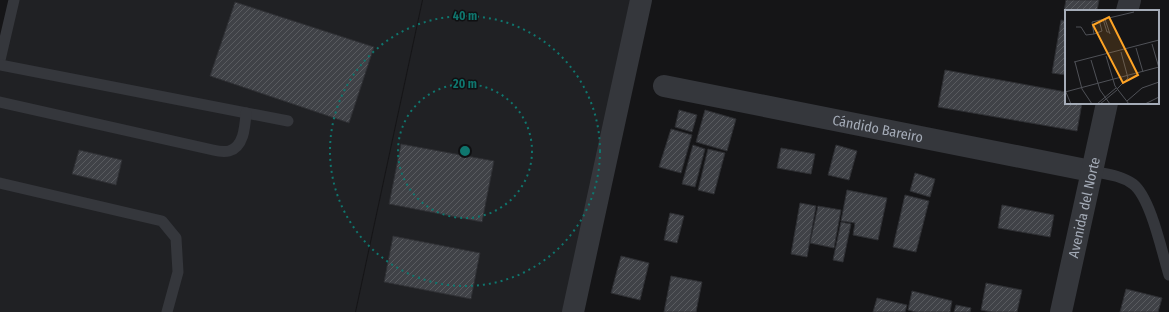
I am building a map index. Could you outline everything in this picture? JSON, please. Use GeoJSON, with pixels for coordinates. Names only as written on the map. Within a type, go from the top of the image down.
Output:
{"type":"FeatureCollection","features":[{"type":"Feature","properties":{"kind":"street"},"geometry":{"type":"LineString","coordinates":[[573,312],[641,0]]}},
{"type":"Feature","properties":{"kind":"street"},"geometry":{"type":"LineString","coordinates":[[1127,10],[1130,0]]}},
{"type":"Feature","properties":{"kind":"street","name":"Cándido Bareiro"},"geometry":{"type":"LineString","coordinates":[[664,86],[1091,171]]}},
{"type":"Feature","properties":{"kind":"street","name":"Avenida del Norte"},"geometry":{"type":"LineString","coordinates":[[1061,312],[1107,104]]}},
{"type":"Feature","properties":{"kind":"lane"},"geometry":{"type":"LineString","coordinates":[[0,60],[14,0]]}},
{"type":"Feature","properties":{"kind":"lane"},"geometry":{"type":"LineString","coordinates":[[0,65],[288,121]]}},
{"type":"Feature","properties":{"kind":"lane"},"geometry":{"type":"LineString","coordinates":[[0,102],[213,150],[229,151],[240,144],[245,129],[246,113]]}},
{"type":"Feature","properties":{"kind":"lane"},"geometry":{"type":"LineString","coordinates":[[1091,171],[1121,177],[1133,184],[1142,194],[1149,210],[1169,275]]}},
{"type":"Feature","properties":{"kind":"lane"},"geometry":{"type":"LineString","coordinates":[[0,183],[162,221],[176,238],[178,272],[168,312]]}},
{"type":"Feature","properties":{"kind":"shaded area"},"geometry":{"type":"Polygon","coordinates":[[[14,0],[422,0],[355,312],[0,312],[0,60],[14,0]]]}},
{"type":"Feature","properties":{"kind":"shaded area"},"geometry":{"type":"Polygon","coordinates":[[[423,0],[643,0],[577,312],[356,312],[423,0]]]}},
{"type":"Feature","properties":{"kind":"building"},"geometry":{"type":"Polygon","coordinates":[[[1066,0],[1099,0],[1097,10],[1064,11],[1066,0]]]}},
{"type":"Feature","properties":{"kind":"building"},"geometry":{"type":"Polygon","coordinates":[[[235,2],[374,47],[349,123],[210,76],[235,2]]]}},
{"type":"Feature","properties":{"kind":"building"},"geometry":{"type":"Polygon","coordinates":[[[1061,20],[1065,21],[1065,75],[1052,73],[1061,20]]]}},
{"type":"Feature","properties":{"kind":"building"},"geometry":{"type":"Polygon","coordinates":[[[945,70],[1065,92],[1065,104],[1082,104],[1077,131],[938,107],[945,70]]]}},
{"type":"Feature","properties":{"kind":"building"},"geometry":{"type":"Polygon","coordinates":[[[679,110],[697,115],[692,132],[675,127],[679,110]]]}},
{"type":"Feature","properties":{"kind":"building"},"geometry":{"type":"Polygon","coordinates":[[[705,110],[736,119],[727,151],[696,142],[705,110]]]}},
{"type":"Feature","properties":{"kind":"building"},"geometry":{"type":"Polygon","coordinates":[[[671,129],[692,135],[681,173],[659,167],[671,129]]]}},
{"type":"Feature","properties":{"kind":"building"},"geometry":{"type":"Polygon","coordinates":[[[401,144],[494,161],[482,222],[389,204],[401,144]]]}},
{"type":"Feature","properties":{"kind":"building"},"geometry":{"type":"Polygon","coordinates":[[[693,145],[705,149],[695,187],[682,184],[693,145]]]}},
{"type":"Feature","properties":{"kind":"building"},"geometry":{"type":"Polygon","coordinates":[[[836,145],[857,151],[849,180],[828,175],[836,145]]]}},
{"type":"Feature","properties":{"kind":"building"},"geometry":{"type":"Polygon","coordinates":[[[781,148],[815,154],[811,174],[777,168],[781,148]]]}},
{"type":"Feature","properties":{"kind":"building"},"geometry":{"type":"Polygon","coordinates":[[[708,149],[725,153],[714,194],[698,190],[708,149]]]}},
{"type":"Feature","properties":{"kind":"building"},"geometry":{"type":"Polygon","coordinates":[[[79,150],[122,160],[116,185],[72,174],[79,150]]]}},
{"type":"Feature","properties":{"kind":"building"},"geometry":{"type":"Polygon","coordinates":[[[915,173],[935,179],[930,197],[910,191],[915,173]]]}},
{"type":"Feature","properties":{"kind":"building"},"geometry":{"type":"Polygon","coordinates":[[[847,190],[887,198],[878,240],[853,235],[855,223],[841,221],[847,190]]]}},
{"type":"Feature","properties":{"kind":"building"},"geometry":{"type":"Polygon","coordinates":[[[905,195],[929,201],[916,252],[893,247],[905,195]]]}},
{"type":"Feature","properties":{"kind":"building"},"geometry":{"type":"Polygon","coordinates":[[[800,203],[816,206],[807,257],[791,254],[800,203]]]}},
{"type":"Feature","properties":{"kind":"building"},"geometry":{"type":"Polygon","coordinates":[[[1002,205],[1054,215],[1050,237],[998,228],[1002,205]]]}},
{"type":"Feature","properties":{"kind":"building"},"geometry":{"type":"Polygon","coordinates":[[[818,206],[841,210],[834,248],[810,243],[818,206]]]}},
{"type":"Feature","properties":{"kind":"building"},"geometry":{"type":"Polygon","coordinates":[[[670,213],[684,216],[677,243],[664,240],[670,213]]]}},
{"type":"Feature","properties":{"kind":"building"},"geometry":{"type":"Polygon","coordinates":[[[841,222],[851,224],[843,262],[833,260],[841,222]]]}},
{"type":"Feature","properties":{"kind":"building"},"geometry":{"type":"Polygon","coordinates":[[[393,236],[480,253],[471,299],[384,282],[393,236]]]}},
{"type":"Feature","properties":{"kind":"building"},"geometry":{"type":"Polygon","coordinates":[[[621,256],[649,263],[640,300],[611,293],[621,256]]]}},
{"type":"Feature","properties":{"kind":"building"},"geometry":{"type":"Polygon","coordinates":[[[671,276],[702,282],[696,312],[664,312],[671,276]]]}},
{"type":"Feature","properties":{"kind":"building"},"geometry":{"type":"Polygon","coordinates":[[[986,283],[1022,290],[1017,312],[992,312],[981,310],[986,283]]]}},
{"type":"Feature","properties":{"kind":"building"},"geometry":{"type":"Polygon","coordinates":[[[1126,289],[1162,298],[1158,312],[1120,312],[1126,289]]]}},
{"type":"Feature","properties":{"kind":"building"},"geometry":{"type":"Polygon","coordinates":[[[912,291],[952,301],[950,312],[916,312],[908,310],[912,291]]]}},
{"type":"Feature","properties":{"kind":"building"},"geometry":{"type":"Polygon","coordinates":[[[877,298],[907,305],[905,312],[873,312],[877,298]]]}},
{"type":"Feature","properties":{"kind":"building"},"geometry":{"type":"Polygon","coordinates":[[[956,305],[971,308],[970,312],[954,312],[956,305]]]}}]}
